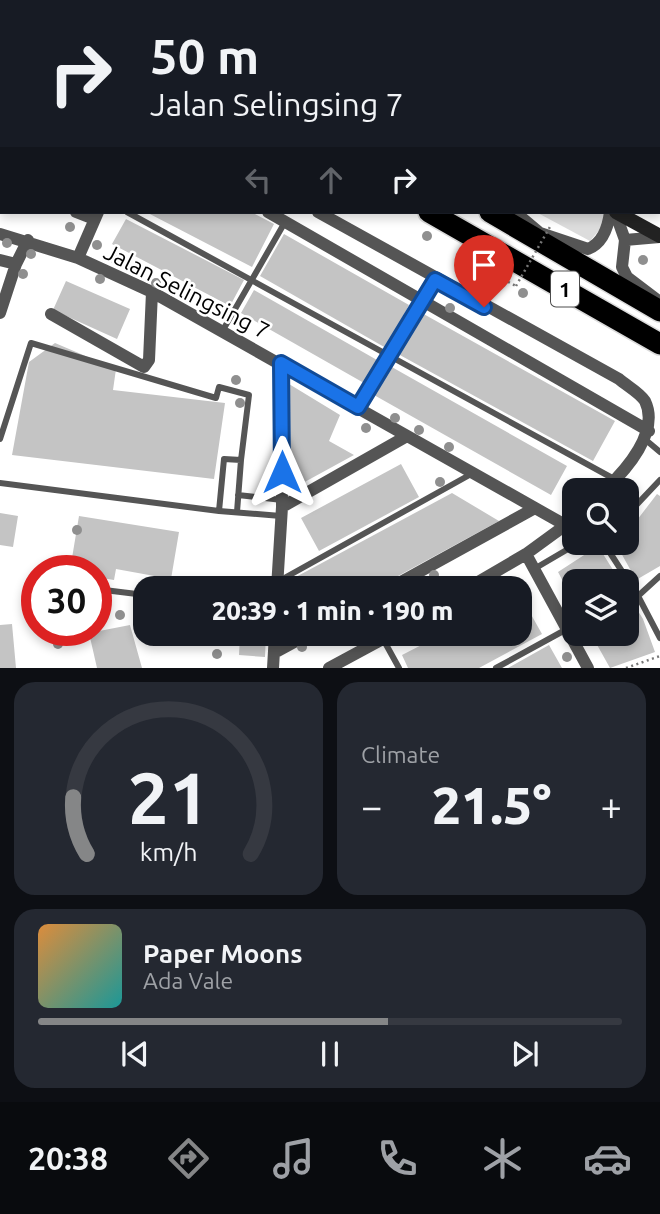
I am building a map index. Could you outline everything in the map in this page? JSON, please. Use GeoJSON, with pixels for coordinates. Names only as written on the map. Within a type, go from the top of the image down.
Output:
{"type":"FeatureCollection","features":[{"type":"Feature","properties":{"kind":"highway","name":"1"},"geometry":{"type":"LineString","coordinates":[[432,214],[660,344]]}},
{"type":"Feature","properties":{"kind":"highway","name":"1"},"geometry":{"type":"LineString","coordinates":[[493,214],[660,311]]}},
{"type":"Feature","properties":{"kind":"street"},"geometry":{"type":"LineString","coordinates":[[321,214],[435,280],[618,379],[643,398],[655,412],[648,436],[616,478]]}},
{"type":"Feature","properties":{"kind":"street"},"geometry":{"type":"LineString","coordinates":[[517,214],[540,233],[588,250],[601,240],[612,214]]}},
{"type":"Feature","properties":{"kind":"street"},"geometry":{"type":"LineString","coordinates":[[614,214],[625,240],[621,259],[627,277],[660,302]]}},
{"type":"Feature","properties":{"kind":"street"},"geometry":{"type":"LineString","coordinates":[[622,214],[640,218],[660,237]]}},
{"type":"Feature","properties":{"kind":"street"},"geometry":{"type":"LineString","coordinates":[[78,258],[96,215]]}},
{"type":"Feature","properties":{"kind":"street"},"geometry":{"type":"LineString","coordinates":[[288,217],[421,302],[648,436]]}},
{"type":"Feature","properties":{"kind":"street","name":"Jalan Selingsing 7"},"geometry":{"type":"LineString","coordinates":[[0,234],[28,240],[78,258],[152,292],[535,508],[562,520]]}},
{"type":"Feature","properties":{"kind":"street"},"geometry":{"type":"LineString","coordinates":[[625,240],[660,237]]}},
{"type":"Feature","properties":{"kind":"street"},"geometry":{"type":"LineString","coordinates":[[0,313],[16,264],[28,240]]}},
{"type":"Feature","properties":{"kind":"street"},"geometry":{"type":"LineString","coordinates":[[0,260],[16,264]]}},
{"type":"Feature","properties":{"kind":"street"},"geometry":{"type":"LineString","coordinates":[[51,314],[144,367],[149,360],[152,292]]}},
{"type":"Feature","properties":{"kind":"street"},"geometry":{"type":"LineString","coordinates":[[278,576],[281,363]]}},
{"type":"Feature","properties":{"kind":"street"},"geometry":{"type":"LineString","coordinates":[[281,508],[407,436]]}},
{"type":"Feature","properties":{"kind":"street"},"geometry":{"type":"LineString","coordinates":[[412,576],[535,508]]}},
{"type":"Feature","properties":{"kind":"street"},"geometry":{"type":"LineString","coordinates":[[488,576],[562,529]]}},
{"type":"Feature","properties":{"kind":"street"},"geometry":{"type":"LineString","coordinates":[[526,554],[562,620]]}},
{"type":"Feature","properties":{"kind":"street"},"geometry":{"type":"LineString","coordinates":[[273,668],[274,646]]}},
{"type":"Feature","properties":{"kind":"street"},"geometry":{"type":"LineString","coordinates":[[274,653],[287,646]]}},
{"type":"Feature","properties":{"kind":"street"},"geometry":{"type":"LineString","coordinates":[[330,668],[370,646]]}},
{"type":"Feature","properties":{"kind":"street"},"geometry":{"type":"LineString","coordinates":[[576,646],[588,668]]}},
{"type":"Feature","properties":{"kind":"lane"},"geometry":{"type":"LineString","coordinates":[[131,214],[611,478]]}},
{"type":"Feature","properties":{"kind":"lane"},"geometry":{"type":"LineString","coordinates":[[223,330],[288,217]]}},
{"type":"Feature","properties":{"kind":"lane"},"geometry":{"type":"LineString","coordinates":[[358,407],[435,280]]}},
{"type":"Feature","properties":{"kind":"lane"},"geometry":{"type":"LineString","coordinates":[[0,439],[32,343],[216,398],[219,387],[249,395],[237,512]]}},
{"type":"Feature","properties":{"kind":"lane"},"geometry":{"type":"LineString","coordinates":[[648,436],[660,452]]}},
{"type":"Feature","properties":{"kind":"lane"},"geometry":{"type":"LineString","coordinates":[[219,510],[224,459],[241,460]]}},
{"type":"Feature","properties":{"kind":"lane"},"geometry":{"type":"LineString","coordinates":[[294,576],[473,473]]}},
{"type":"Feature","properties":{"kind":"lane"},"geometry":{"type":"LineString","coordinates":[[639,502],[660,480]]}},
{"type":"Feature","properties":{"kind":"lane"},"geometry":{"type":"LineString","coordinates":[[0,483],[237,512],[281,508]]}},
{"type":"Feature","properties":{"kind":"lane"},"geometry":{"type":"LineString","coordinates":[[239,495],[281,508]]}},
{"type":"Feature","properties":{"kind":"lane"},"geometry":{"type":"LineString","coordinates":[[534,569],[562,553]]}},
{"type":"Feature","properties":{"kind":"lane"},"geometry":{"type":"LineString","coordinates":[[639,595],[660,576]]}},
{"type":"Feature","properties":{"kind":"lane"},"geometry":{"type":"LineString","coordinates":[[112,591],[133,594]]}},
{"type":"Feature","properties":{"kind":"lane"},"geometry":{"type":"LineString","coordinates":[[639,598],[660,638]]}},
{"type":"Feature","properties":{"kind":"lane"},"geometry":{"type":"LineString","coordinates":[[496,668],[562,632]]}},
{"type":"Feature","properties":{"kind":"lane"},"geometry":{"type":"LineString","coordinates":[[391,646],[399,668]]}},
{"type":"Feature","properties":{"kind":"path"},"geometry":{"type":"LineString","coordinates":[[461,294],[476,265],[516,286],[551,225]]}},
{"type":"Feature","properties":{"kind":"path"},"geometry":{"type":"LineString","coordinates":[[626,668],[660,656]]}},
{"type":"Feature","properties":{"kind":"shaded area"},"geometry":{"type":"Polygon","coordinates":[[[540,214],[611,216],[590,241],[540,214]]]}},
{"type":"Feature","properties":{"kind":"building"},"geometry":{"type":"Polygon","coordinates":[[[150,214],[255,214],[274,224],[252,267],[150,214]]]}},
{"type":"Feature","properties":{"kind":"building"},"geometry":{"type":"Polygon","coordinates":[[[126,219],[244,280],[230,306],[112,244],[126,219]]]}},
{"type":"Feature","properties":{"kind":"building"},"geometry":{"type":"Polygon","coordinates":[[[284,234],[409,305],[386,348],[260,276],[284,234]]]}},
{"type":"Feature","properties":{"kind":"building"},"geometry":{"type":"Polygon","coordinates":[[[66,281],[130,309],[117,339],[53,310],[66,281]]]}},
{"type":"Feature","properties":{"kind":"building"},"geometry":{"type":"Polygon","coordinates":[[[254,290],[377,360],[364,383],[241,313],[254,290]]]}},
{"type":"Feature","properties":{"kind":"building"},"geometry":{"type":"Polygon","coordinates":[[[420,312],[615,421],[593,461],[398,354],[420,312]]]}},
{"type":"Feature","properties":{"kind":"building"},"geometry":{"type":"Polygon","coordinates":[[[55,343],[116,369],[113,390],[225,403],[214,479],[12,455],[29,362],[55,343]]]}},
{"type":"Feature","properties":{"kind":"building"},"geometry":{"type":"Polygon","coordinates":[[[390,366],[567,466],[551,495],[374,395],[390,366]]]}},
{"type":"Feature","properties":{"kind":"building"},"geometry":{"type":"Polygon","coordinates":[[[289,384],[340,415],[329,441],[354,455],[290,490],[289,384]]]}},
{"type":"Feature","properties":{"kind":"building"},"geometry":{"type":"Polygon","coordinates":[[[401,464],[419,497],[319,551],[301,518],[401,464]]]}},
{"type":"Feature","properties":{"kind":"building"},"geometry":{"type":"Polygon","coordinates":[[[452,493],[499,521],[398,576],[298,576],[452,493]]]}},
{"type":"Feature","properties":{"kind":"building"},"geometry":{"type":"Polygon","coordinates":[[[657,494],[660,496],[660,566],[639,578],[639,569],[630,569],[622,555],[639,555],[639,517],[657,494]]]}},
{"type":"Feature","properties":{"kind":"building"},"geometry":{"type":"Polygon","coordinates":[[[0,513],[18,516],[13,547],[0,545],[0,513]]]}},
{"type":"Feature","properties":{"kind":"building"},"geometry":{"type":"Polygon","coordinates":[[[79,516],[179,532],[172,576],[154,576],[116,569],[112,580],[112,555],[72,555],[79,516]]]}},
{"type":"Feature","properties":{"kind":"building"},"geometry":{"type":"Polygon","coordinates":[[[584,555],[604,555],[612,569],[563,569],[584,555]]]}},
{"type":"Feature","properties":{"kind":"building"},"geometry":{"type":"Polygon","coordinates":[[[639,613],[655,652],[610,668],[598,646],[639,646],[639,613]]]}},
{"type":"Feature","properties":{"kind":"building"},"geometry":{"type":"Polygon","coordinates":[[[532,616],[542,634],[532,639],[532,616]]]}},
{"type":"Feature","properties":{"kind":"building"},"geometry":{"type":"Polygon","coordinates":[[[12,624],[16,668],[0,668],[0,625],[12,624]]]}},
{"type":"Feature","properties":{"kind":"building"},"geometry":{"type":"Polygon","coordinates":[[[130,625],[133,646],[136,646],[142,668],[97,668],[92,646],[112,646],[112,629],[130,625]]]}},
{"type":"Feature","properties":{"kind":"building"},"geometry":{"type":"Polygon","coordinates":[[[549,645],[562,668],[508,668],[549,645]]]}},
{"type":"Feature","properties":{"kind":"building"},"geometry":{"type":"Polygon","coordinates":[[[239,646],[265,646],[265,657],[239,655],[239,646]]]}},
{"type":"Feature","properties":{"kind":"building"},"geometry":{"type":"Polygon","coordinates":[[[420,646],[520,646],[479,668],[408,668],[402,655],[420,646]]]}},
{"type":"Feature","properties":{"kind":"route"},"geometry":{"type":"LineString","coordinates":[[282,472],[281,363],[358,407],[435,280],[484,307]]}}]}
